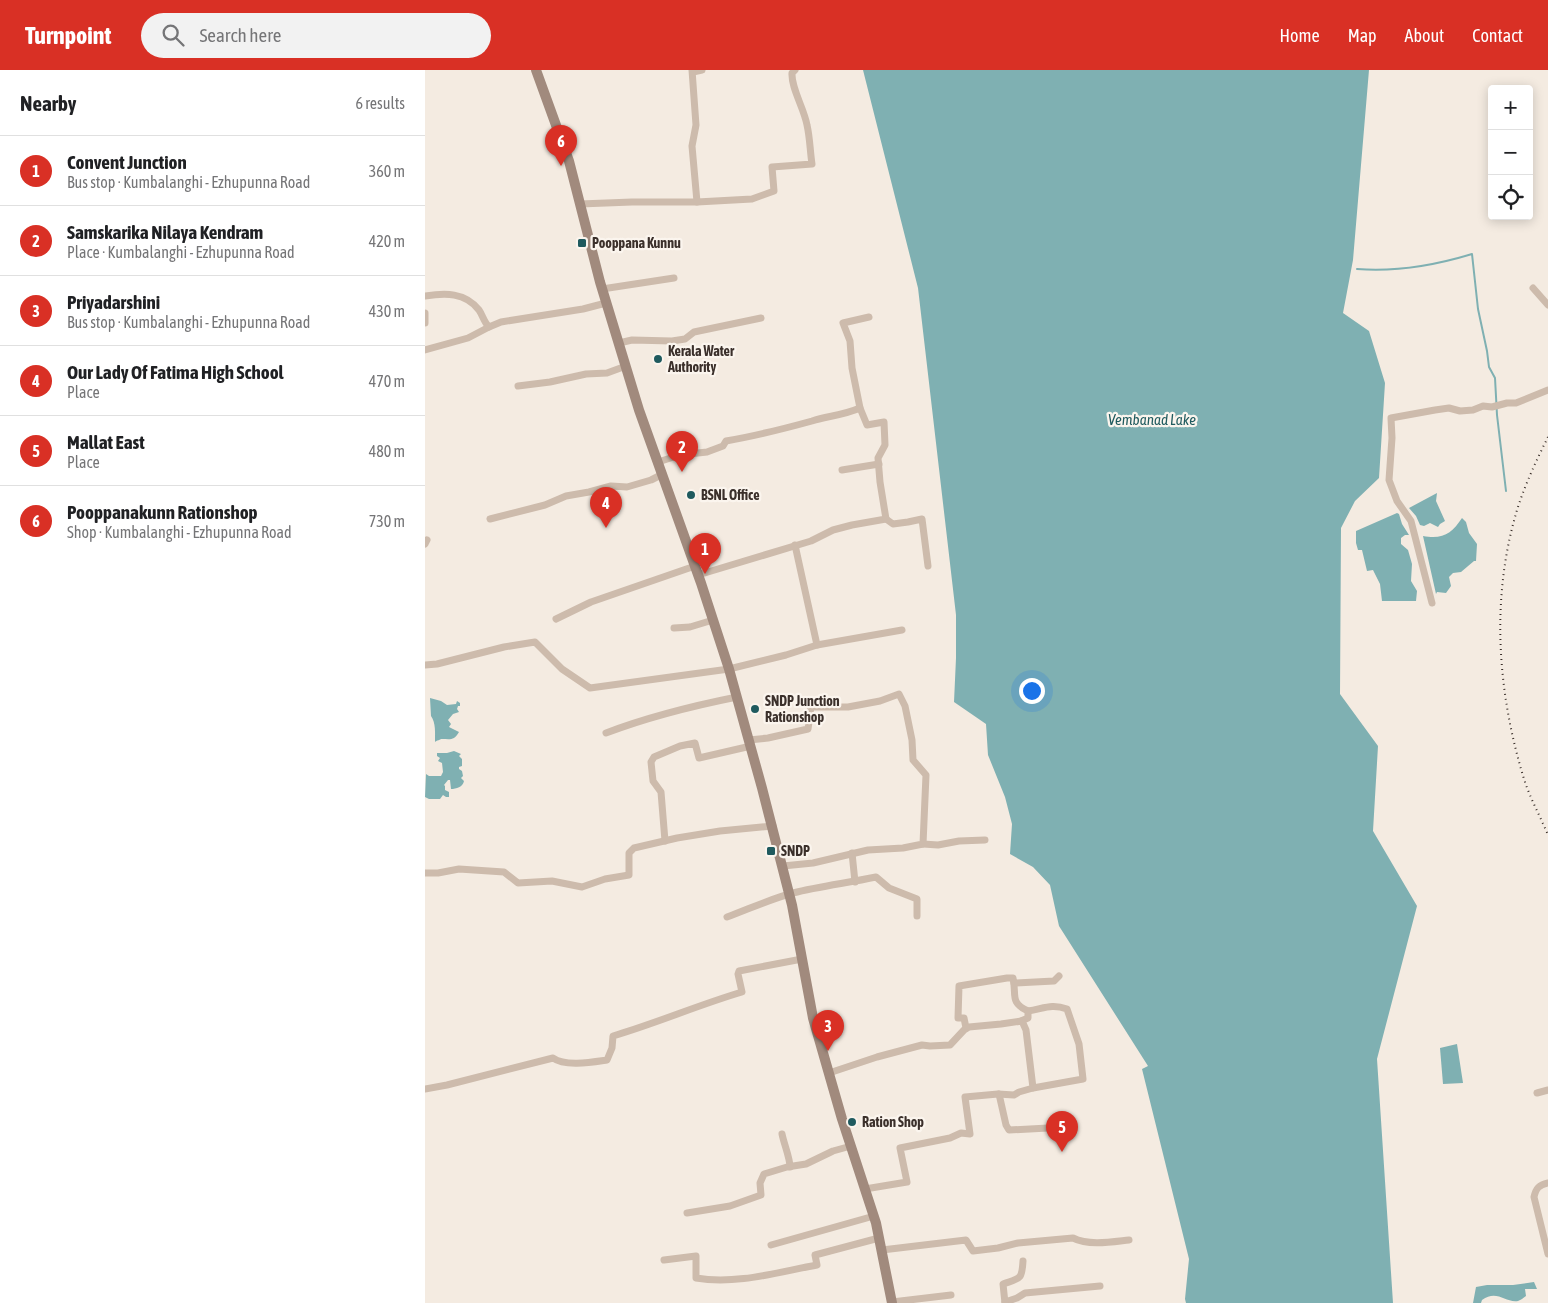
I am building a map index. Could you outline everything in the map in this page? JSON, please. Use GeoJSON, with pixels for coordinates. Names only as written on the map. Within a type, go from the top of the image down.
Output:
{"type":"FeatureCollection","features":[{"type":"Feature","properties":{"kind":"main road"},"geometry":{"type":"LineString","coordinates":[[537,70],[569,161],[602,289],[639,410],[663,474],[729,669],[790,894],[813,1018],[874,1216],[892,1302]]}},
{"type":"Feature","properties":{"kind":"street"},"geometry":{"type":"LineString","coordinates":[[697,202],[692,146],[696,125],[693,71],[702,70]]}},
{"type":"Feature","properties":{"kind":"street"},"geometry":{"type":"LineString","coordinates":[[580,204],[751,199],[775,191],[772,167],[812,164],[807,124],[799,96],[791,82],[792,73],[795,70]]}},
{"type":"Feature","properties":{"kind":"street"},"geometry":{"type":"LineString","coordinates":[[602,289],[674,278]]}},
{"type":"Feature","properties":{"kind":"street"},"geometry":{"type":"LineString","coordinates":[[1533,288],[1548,305]]}},
{"type":"Feature","properties":{"kind":"street"},"geometry":{"type":"LineString","coordinates":[[425,296],[443,293],[457,295],[470,300],[481,312],[485,323],[489,327]]}},
{"type":"Feature","properties":{"kind":"street"},"geometry":{"type":"LineString","coordinates":[[425,350],[469,338],[501,322],[583,309],[606,303]]}},
{"type":"Feature","properties":{"kind":"street"},"geometry":{"type":"LineString","coordinates":[[425,313],[425,323]]}},
{"type":"Feature","properties":{"kind":"street"},"geometry":{"type":"LineString","coordinates":[[869,317],[843,323],[850,341],[852,368],[860,408],[867,424],[884,422],[885,445],[878,458],[887,520]]}},
{"type":"Feature","properties":{"kind":"street"},"geometry":{"type":"LineString","coordinates":[[619,344],[632,340],[672,341],[685,339],[694,332],[761,318]]}},
{"type":"Feature","properties":{"kind":"street"},"geometry":{"type":"LineString","coordinates":[[518,386],[550,382],[587,374],[607,373],[626,366]]}},
{"type":"Feature","properties":{"kind":"street"},"geometry":{"type":"LineString","coordinates":[[1432,602],[1411,521],[1397,501],[1389,480],[1392,438],[1391,418],[1449,408],[1460,411],[1473,410],[1483,406],[1516,402],[1548,390]]}},
{"type":"Feature","properties":{"kind":"street"},"geometry":{"type":"LineString","coordinates":[[658,462],[680,455],[707,452],[723,446],[725,442],[849,413],[860,408]]}},
{"type":"Feature","properties":{"kind":"street"},"geometry":{"type":"LineString","coordinates":[[842,470],[879,464]]}},
{"type":"Feature","properties":{"kind":"street"},"geometry":{"type":"LineString","coordinates":[[490,519],[545,505],[566,496],[611,486],[627,486],[651,480],[663,474]]}},
{"type":"Feature","properties":{"kind":"street"},"geometry":{"type":"LineString","coordinates":[[556,619],[591,602],[696,571],[811,541],[833,530],[887,520],[893,524],[921,519],[928,566]]}},
{"type":"Feature","properties":{"kind":"street"},"geometry":{"type":"LineString","coordinates":[[795,545],[817,645]]}},
{"type":"Feature","properties":{"kind":"street"},"geometry":{"type":"LineString","coordinates":[[674,628],[690,627],[713,620]]}},
{"type":"Feature","properties":{"kind":"street"},"geometry":{"type":"LineString","coordinates":[[425,665],[535,642],[561,669],[590,688],[729,669],[817,645],[902,630]]}},
{"type":"Feature","properties":{"kind":"street"},"geometry":{"type":"LineString","coordinates":[[665,841],[661,792],[653,781],[651,762],[654,757],[680,746],[695,743],[699,758],[768,738],[808,729],[811,707],[849,706],[879,701],[899,694],[905,706],[912,740],[913,760],[926,775],[923,844]]}},
{"type":"Feature","properties":{"kind":"street"},"geometry":{"type":"LineString","coordinates":[[606,733],[638,721],[684,708],[737,697]]}},
{"type":"Feature","properties":{"kind":"street"},"geometry":{"type":"LineString","coordinates":[[425,873],[459,869],[504,872],[519,884],[551,881],[582,887],[605,879],[629,875],[629,853],[634,848],[720,831],[773,826]]}},
{"type":"Feature","properties":{"kind":"street"},"geometry":{"type":"LineString","coordinates":[[783,866],[813,863],[868,850],[985,840]]}},
{"type":"Feature","properties":{"kind":"street"},"geometry":{"type":"LineString","coordinates":[[853,853],[855,882]]}},
{"type":"Feature","properties":{"kind":"street"},"geometry":{"type":"LineString","coordinates":[[727,916],[790,894],[821,886],[840,885],[876,877],[889,888],[917,899],[917,916]]}},
{"type":"Feature","properties":{"kind":"street"},"geometry":{"type":"LineString","coordinates":[[425,1089],[553,1058],[557,1061],[578,1063],[607,1060],[612,1048],[613,1036],[648,1026],[741,992],[739,972],[803,960]]}},
{"type":"Feature","properties":{"kind":"street"},"geometry":{"type":"LineString","coordinates":[[1014,983],[1054,981],[1059,976]]}},
{"type":"Feature","properties":{"kind":"street"},"geometry":{"type":"LineString","coordinates":[[865,1189],[907,1182],[899,1148],[950,1138],[961,1132],[970,1134],[965,1097],[999,1094],[1014,1095],[1033,1088],[1083,1079],[1079,1044],[1067,1009],[1057,1005],[1028,1011],[1020,1007],[1015,1003],[1013,978],[959,986],[957,1001],[959,1018],[964,1018],[966,1028]]}},
{"type":"Feature","properties":{"kind":"street"},"geometry":{"type":"LineString","coordinates":[[829,1072],[922,1045],[950,1045],[966,1028],[1021,1021],[1028,1018],[1028,1011]]}},
{"type":"Feature","properties":{"kind":"street"},"geometry":{"type":"LineString","coordinates":[[1021,1021],[1026,1030],[1029,1046],[1033,1088]]}},
{"type":"Feature","properties":{"kind":"street"},"geometry":{"type":"LineString","coordinates":[[1537,1093],[1548,1090]]}},
{"type":"Feature","properties":{"kind":"street"},"geometry":{"type":"LineString","coordinates":[[999,1094],[1006,1125],[1009,1130],[1048,1128]]}},
{"type":"Feature","properties":{"kind":"street"},"geometry":{"type":"LineString","coordinates":[[782,1134],[791,1167]]}},
{"type":"Feature","properties":{"kind":"street"},"geometry":{"type":"LineString","coordinates":[[687,1213],[730,1206],[761,1195],[760,1183],[764,1174],[806,1164],[833,1151],[851,1146]]}},
{"type":"Feature","properties":{"kind":"street"},"geometry":{"type":"LineString","coordinates":[[1548,1183],[1536,1189],[1534,1197],[1548,1254]]}},
{"type":"Feature","properties":{"kind":"street"},"geometry":{"type":"LineString","coordinates":[[771,1245],[874,1216]]}},
{"type":"Feature","properties":{"kind":"street"},"geometry":{"type":"LineString","coordinates":[[664,1260],[696,1256],[696,1278],[727,1280],[817,1265],[815,1254],[879,1238]]}},
{"type":"Feature","properties":{"kind":"street"},"geometry":{"type":"LineString","coordinates":[[882,1250],[967,1240],[973,1251],[998,1248],[1017,1243],[1073,1238],[1080,1241],[1103,1242],[1129,1240]]}},
{"type":"Feature","properties":{"kind":"street"},"geometry":{"type":"LineString","coordinates":[[1023,1261],[1022,1274],[1019,1279],[1003,1284],[1005,1302],[1025,1293],[1100,1286]]}},
{"type":"Feature","properties":{"kind":"street"},"geometry":{"type":"LineString","coordinates":[[892,1302],[951,1296]]}},
{"type":"Feature","properties":{"kind":"water","name":"Vembanad Lake"},"geometry":{"type":"Polygon","coordinates":[[[863,70],[1369,70],[1353,260],[1343,313],[1369,331],[1385,383],[1379,478],[1355,501],[1341,528],[1340,694],[1378,746],[1373,831],[1417,906],[1377,1059],[1393,1303],[1186,1303],[1189,1259],[1142,1069],[1148,1066],[1059,926],[1050,885],[1033,867],[1010,854],[1012,824],[1005,797],[988,755],[986,724],[954,702],[956,615],[918,288],[863,70]]]}},
{"type":"Feature","properties":{"kind":"water"},"geometry":{"type":"Polygon","coordinates":[[[1437,493],[1436,501],[1445,521],[1438,527],[1430,523],[1424,526],[1420,525],[1416,516],[1409,508],[1437,493]]]}},
{"type":"Feature","properties":{"kind":"water"},"geometry":{"type":"Polygon","coordinates":[[[1397,513],[1409,535],[1401,538],[1401,544],[1408,550],[1412,564],[1411,581],[1417,591],[1416,601],[1382,601],[1380,584],[1373,570],[1367,571],[1362,550],[1358,550],[1356,543],[1356,531],[1397,513]]]}},
{"type":"Feature","properties":{"kind":"water"},"geometry":{"type":"Polygon","coordinates":[[[1462,518],[1477,544],[1476,561],[1461,572],[1453,573],[1449,577],[1451,586],[1446,593],[1437,592],[1436,594],[1423,536],[1436,537],[1446,534],[1455,528],[1462,518]]]}},
{"type":"Feature","properties":{"kind":"water"},"geometry":{"type":"Polygon","coordinates":[[[430,698],[447,705],[456,704],[457,701],[460,703],[457,709],[459,712],[453,714],[448,720],[451,724],[449,727],[459,732],[454,738],[441,739],[435,742],[435,728],[431,716],[430,698]]]}},
{"type":"Feature","properties":{"kind":"water"},"geometry":{"type":"Polygon","coordinates":[[[454,751],[461,754],[459,756],[462,759],[462,766],[459,769],[462,771],[463,776],[461,778],[464,781],[462,785],[451,789],[450,780],[448,780],[444,785],[445,790],[449,792],[449,797],[443,795],[440,799],[429,799],[425,797],[426,774],[429,776],[441,776],[443,772],[442,763],[438,761],[440,758],[437,756],[437,753],[454,751]]]}},
{"type":"Feature","properties":{"kind":"water"},"geometry":{"type":"Polygon","coordinates":[[[1457,1044],[1463,1083],[1443,1084],[1440,1048],[1457,1044]]]}},
{"type":"Feature","properties":{"kind":"water"},"geometry":{"type":"Polygon","coordinates":[[[1534,1282],[1537,1289],[1525,1289],[1526,1296],[1518,1301],[1492,1296],[1482,1300],[1481,1303],[1473,1303],[1476,1287],[1534,1282]]]}},
{"type":"Feature","properties":{"kind":"waterway"},"geometry":{"type":"LineString","coordinates":[[1357,269],[1415,267],[1472,254],[1478,309],[1489,367],[1495,378],[1497,415],[1506,491]]}},
{"type":"Feature","properties":{"kind":"railway"},"geometry":{"type":"LineString","coordinates":[[1548,437],[1525,487],[1515,517],[1507,549],[1500,615],[1503,681],[1515,747],[1526,786],[1548,835]]}},
{"type":"Feature","properties":{"kind":"place","name":"Pooppanakunn Rationshop"},"geometry":{"type":"Point","coordinates":[561,166]}},
{"type":"Feature","properties":{"kind":"place","name":"Pooppana Kunnu"},"geometry":{"type":"Point","coordinates":[582,243]}},
{"type":"Feature","properties":{"kind":"place","name":"Kerala Water Authority"},"geometry":{"type":"Point","coordinates":[658,359]}},
{"type":"Feature","properties":{"kind":"place","name":"Samskarika Nilaya Kendram"},"geometry":{"type":"Point","coordinates":[682,472]}},
{"type":"Feature","properties":{"kind":"place","name":"BSNL Office"},"geometry":{"type":"Point","coordinates":[691,495]}},
{"type":"Feature","properties":{"kind":"place","name":"Our Lady Of Fatima High School"},"geometry":{"type":"Point","coordinates":[606,528]}},
{"type":"Feature","properties":{"kind":"place","name":"Convent Junction"},"geometry":{"type":"Point","coordinates":[705,574]}},
{"type":"Feature","properties":{"kind":"place","name":"SNDP Junction Rationshop"},"geometry":{"type":"Point","coordinates":[755,709]}},
{"type":"Feature","properties":{"kind":"place","name":"SNDP"},"geometry":{"type":"Point","coordinates":[771,851]}},
{"type":"Feature","properties":{"kind":"place","name":"Priyadarshini"},"geometry":{"type":"Point","coordinates":[828,1051]}},
{"type":"Feature","properties":{"kind":"place","name":"Ration Shop"},"geometry":{"type":"Point","coordinates":[852,1122]}},
{"type":"Feature","properties":{"kind":"place","name":"Mallat East"},"geometry":{"type":"Point","coordinates":[1062,1152]}}]}
